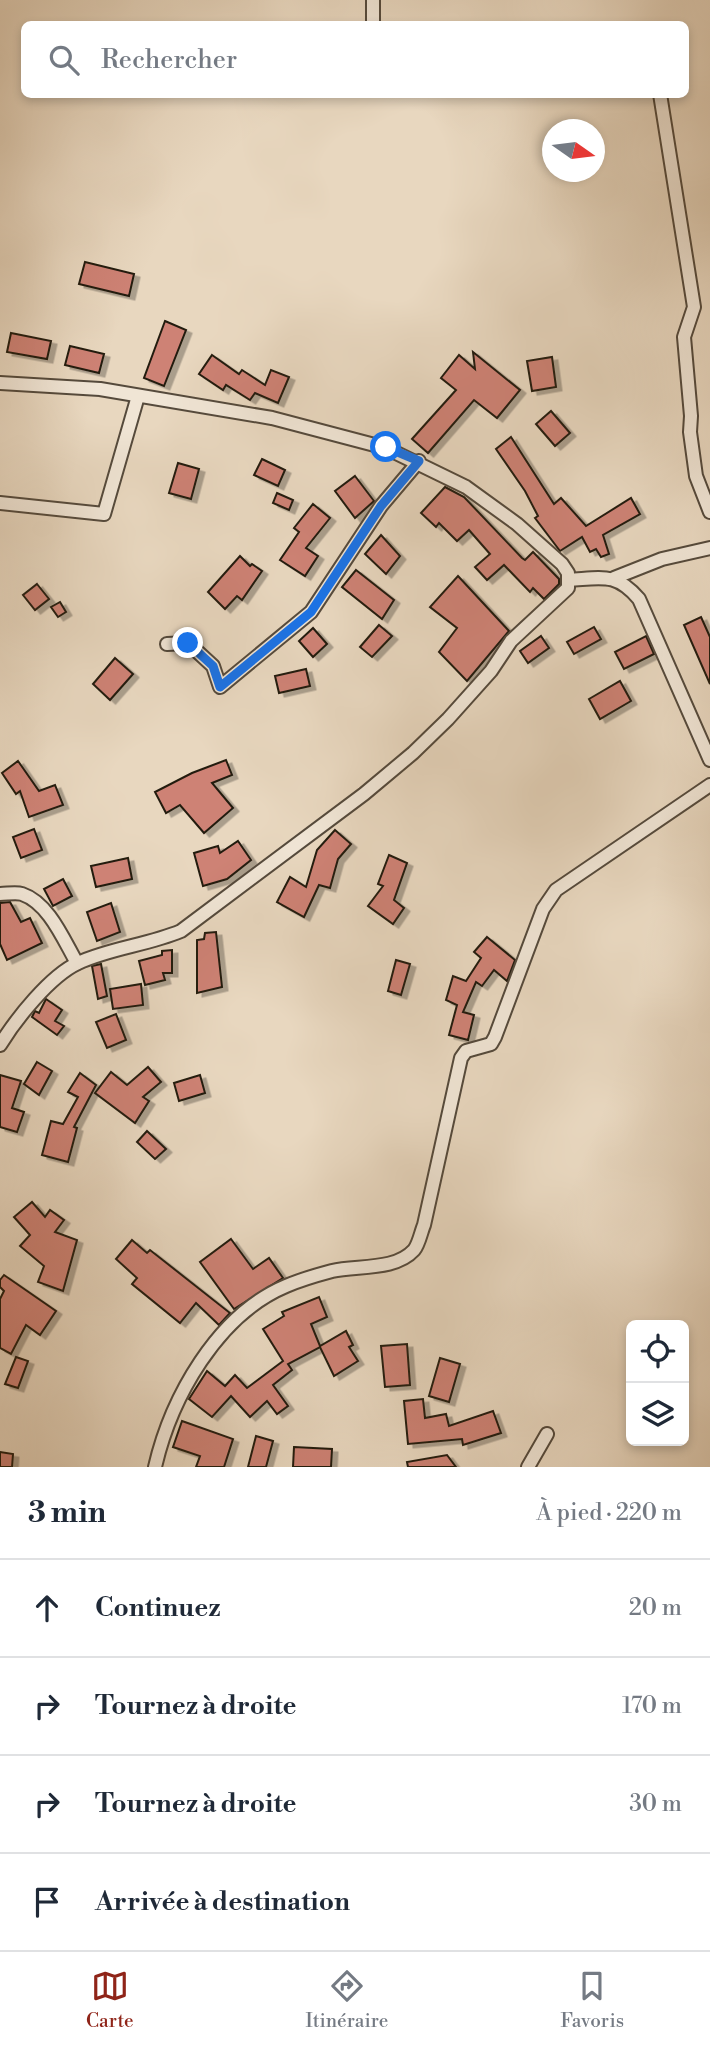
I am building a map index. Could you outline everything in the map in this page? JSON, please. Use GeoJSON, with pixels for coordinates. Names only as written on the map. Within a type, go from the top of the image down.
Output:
{"type":"FeatureCollection","features":[{"type":"Feature","properties":{"kind":"street"},"geometry":{"type":"LineString","coordinates":[[373,0],[373,21]]}},
{"type":"Feature","properties":{"kind":"street"},"geometry":{"type":"LineString","coordinates":[[661,98],[694,307],[684,337],[691,444],[696,476],[710,512]]}},
{"type":"Feature","properties":{"kind":"street"},"geometry":{"type":"LineString","coordinates":[[0,383],[100,389],[272,418],[386,447],[419,461],[466,487],[517,524],[562,564],[569,580],[568,588],[509,643],[494,667],[448,719],[364,794],[181,931],[155,942],[77,964],[44,991],[10,1028],[0,1045]]}},
{"type":"Feature","properties":{"kind":"street"},"geometry":{"type":"LineString","coordinates":[[0,503],[104,514],[138,397]]}},
{"type":"Feature","properties":{"kind":"street"},"geometry":{"type":"LineString","coordinates":[[167,644],[188,643],[213,666],[220,687],[311,612],[381,506],[419,461]]}},
{"type":"Feature","properties":{"kind":"street"},"geometry":{"type":"LineString","coordinates":[[569,580],[614,578],[662,559],[710,548]]}},
{"type":"Feature","properties":{"kind":"street"},"geometry":{"type":"LineString","coordinates":[[614,578],[625,583],[639,599],[710,760]]}},
{"type":"Feature","properties":{"kind":"street"},"geometry":{"type":"LineString","coordinates":[[155,1467],[163,1430],[176,1399],[217,1339],[244,1313],[284,1286],[333,1271],[397,1262],[415,1249],[424,1225],[461,1058],[466,1051],[491,1044],[495,1037],[543,909],[556,890],[569,879],[609,856],[710,785]]}},
{"type":"Feature","properties":{"kind":"street"},"geometry":{"type":"LineString","coordinates":[[0,894],[20,893],[34,900],[56,926],[77,964]]}},
{"type":"Feature","properties":{"kind":"street"},"geometry":{"type":"LineString","coordinates":[[528,1467],[547,1434]]}},
{"type":"Feature","properties":{"kind":"building"},"geometry":{"type":"Polygon","coordinates":[[[85,262],[134,274],[129,296],[79,284],[85,262]]]}},
{"type":"Feature","properties":{"kind":"building"},"geometry":{"type":"Polygon","coordinates":[[[165,321],[186,330],[164,386],[144,378],[165,321]]]}},
{"type":"Feature","properties":{"kind":"building"},"geometry":{"type":"Polygon","coordinates":[[[11,333],[51,341],[47,359],[7,352],[11,333]]]}},
{"type":"Feature","properties":{"kind":"building"},"geometry":{"type":"Polygon","coordinates":[[[70,346],[104,354],[99,373],[65,365],[70,346]]]}},
{"type":"Feature","properties":{"kind":"building"},"geometry":{"type":"Polygon","coordinates":[[[473,352],[520,390],[497,418],[474,400],[428,453],[412,439],[456,390],[441,378],[459,355],[475,369],[473,352]]]}},
{"type":"Feature","properties":{"kind":"building"},"geometry":{"type":"Polygon","coordinates":[[[212,355],[239,374],[242,370],[265,385],[271,370],[289,377],[278,403],[255,393],[250,400],[226,385],[223,390],[199,374],[212,355]]]}},
{"type":"Feature","properties":{"kind":"building"},"geometry":{"type":"Polygon","coordinates":[[[552,357],[556,387],[532,391],[527,361],[552,357]]]}},
{"type":"Feature","properties":{"kind":"building"},"geometry":{"type":"Polygon","coordinates":[[[551,411],[570,433],[555,446],[536,424],[551,411]]]}},
{"type":"Feature","properties":{"kind":"building"},"geometry":{"type":"Polygon","coordinates":[[[511,437],[554,504],[561,498],[586,526],[631,498],[640,514],[603,535],[609,554],[601,557],[596,549],[590,552],[582,537],[560,551],[535,518],[538,516],[525,491],[496,449],[511,437]]]}},
{"type":"Feature","properties":{"kind":"building"},"geometry":{"type":"Polygon","coordinates":[[[262,459],[285,470],[278,486],[254,475],[262,459]]]}},
{"type":"Feature","properties":{"kind":"building"},"geometry":{"type":"Polygon","coordinates":[[[178,463],[199,469],[191,499],[169,493],[178,463]]]}},
{"type":"Feature","properties":{"kind":"building"},"geometry":{"type":"Polygon","coordinates":[[[355,476],[374,501],[355,518],[335,491],[355,476]]]}},
{"type":"Feature","properties":{"kind":"building"},"geometry":{"type":"Polygon","coordinates":[[[445,487],[464,497],[522,558],[525,560],[533,552],[559,579],[559,584],[544,599],[533,588],[530,592],[504,565],[487,580],[475,567],[490,554],[469,530],[457,541],[439,523],[436,527],[421,513],[445,487]]]}},
{"type":"Feature","properties":{"kind":"building"},"geometry":{"type":"Polygon","coordinates":[[[277,493],[293,500],[289,510],[273,503],[277,493]]]}},
{"type":"Feature","properties":{"kind":"building"},"geometry":{"type":"Polygon","coordinates":[[[313,504],[330,518],[306,548],[318,556],[305,576],[280,560],[299,532],[294,528],[313,504]]]}},
{"type":"Feature","properties":{"kind":"building"},"geometry":{"type":"Polygon","coordinates":[[[381,535],[400,556],[386,574],[365,554],[381,535]]]}},
{"type":"Feature","properties":{"kind":"building"},"geometry":{"type":"Polygon","coordinates":[[[240,556],[250,566],[252,564],[262,571],[242,600],[237,596],[225,609],[208,592],[240,556]]]}},
{"type":"Feature","properties":{"kind":"building"},"geometry":{"type":"Polygon","coordinates":[[[356,570],[394,600],[382,619],[342,587],[356,570]]]}},
{"type":"Feature","properties":{"kind":"building"},"geometry":{"type":"Polygon","coordinates":[[[458,576],[509,631],[467,681],[439,652],[457,628],[430,607],[458,576]]]}},
{"type":"Feature","properties":{"kind":"building"},"geometry":{"type":"Polygon","coordinates":[[[37,584],[49,599],[35,610],[23,595],[37,584]]]}},
{"type":"Feature","properties":{"kind":"building"},"geometry":{"type":"Polygon","coordinates":[[[60,602],[66,612],[58,617],[51,607],[60,602]]]}},
{"type":"Feature","properties":{"kind":"building"},"geometry":{"type":"Polygon","coordinates":[[[701,617],[710,637],[710,684],[684,625],[701,617]]]}},
{"type":"Feature","properties":{"kind":"building"},"geometry":{"type":"Polygon","coordinates":[[[379,625],[392,636],[372,657],[360,647],[379,625]]]}},
{"type":"Feature","properties":{"kind":"building"},"geometry":{"type":"Polygon","coordinates":[[[594,627],[601,639],[574,654],[567,642],[594,627]]]}},
{"type":"Feature","properties":{"kind":"building"},"geometry":{"type":"Polygon","coordinates":[[[313,628],[327,644],[313,657],[299,641],[313,628]]]}},
{"type":"Feature","properties":{"kind":"building"},"geometry":{"type":"Polygon","coordinates":[[[541,636],[549,648],[528,663],[520,651],[541,636]]]}},
{"type":"Feature","properties":{"kind":"building"},"geometry":{"type":"Polygon","coordinates":[[[646,636],[654,654],[624,669],[615,652],[646,636]]]}},
{"type":"Feature","properties":{"kind":"building"},"geometry":{"type":"Polygon","coordinates":[[[115,658],[133,674],[110,700],[93,684],[115,658]]]}},
{"type":"Feature","properties":{"kind":"building"},"geometry":{"type":"Polygon","coordinates":[[[306,669],[310,686],[279,693],[275,676],[306,669]]]}},
{"type":"Feature","properties":{"kind":"building"},"geometry":{"type":"Polygon","coordinates":[[[620,681],[631,701],[600,719],[589,699],[620,681]]]}},
{"type":"Feature","properties":{"kind":"building"},"geometry":{"type":"Polygon","coordinates":[[[226,760],[232,775],[212,783],[233,808],[204,833],[180,805],[166,813],[155,792],[192,773],[226,760]]]}},
{"type":"Feature","properties":{"kind":"building"},"geometry":{"type":"Polygon","coordinates":[[[18,761],[39,791],[55,785],[63,805],[29,817],[20,791],[16,794],[2,773],[18,761]]]}},
{"type":"Feature","properties":{"kind":"building"},"geometry":{"type":"Polygon","coordinates":[[[34,829],[42,850],[21,858],[13,837],[34,829]]]}},
{"type":"Feature","properties":{"kind":"building"},"geometry":{"type":"Polygon","coordinates":[[[335,830],[351,844],[338,859],[330,888],[319,885],[304,917],[277,902],[290,877],[306,887],[317,850],[335,830]]]}},
{"type":"Feature","properties":{"kind":"building"},"geometry":{"type":"Polygon","coordinates":[[[238,841],[251,860],[227,879],[203,886],[194,853],[218,846],[220,853],[238,841]]]}},
{"type":"Feature","properties":{"kind":"building"},"geometry":{"type":"Polygon","coordinates":[[[389,855],[407,863],[394,900],[404,908],[393,924],[368,906],[383,886],[378,884],[389,855]]]}},
{"type":"Feature","properties":{"kind":"building"},"geometry":{"type":"Polygon","coordinates":[[[128,858],[132,879],[96,887],[91,866],[128,858]]]}},
{"type":"Feature","properties":{"kind":"building"},"geometry":{"type":"Polygon","coordinates":[[[63,879],[72,896],[53,906],[44,889],[63,879]]]}},
{"type":"Feature","properties":{"kind":"building"},"geometry":{"type":"Polygon","coordinates":[[[10,902],[21,922],[30,918],[42,943],[7,960],[0,944],[0,903],[10,902]]]}},
{"type":"Feature","properties":{"kind":"building"},"geometry":{"type":"Polygon","coordinates":[[[111,903],[120,932],[97,941],[87,912],[111,903]]]}},
{"type":"Feature","properties":{"kind":"building"},"geometry":{"type":"Polygon","coordinates":[[[216,932],[222,987],[197,993],[197,940],[204,939],[205,933],[216,932]]]}},
{"type":"Feature","properties":{"kind":"building"},"geometry":{"type":"Polygon","coordinates":[[[487,937],[515,960],[507,981],[494,970],[482,986],[476,982],[463,1012],[474,1015],[468,1040],[449,1035],[457,1005],[446,1000],[453,976],[466,981],[481,958],[474,952],[487,937]]]}},
{"type":"Feature","properties":{"kind":"building"},"geometry":{"type":"Polygon","coordinates":[[[172,950],[172,973],[163,973],[165,980],[145,985],[139,961],[162,955],[162,951],[172,950]]]}},
{"type":"Feature","properties":{"kind":"building"},"geometry":{"type":"Polygon","coordinates":[[[396,960],[410,964],[401,995],[388,991],[396,960]]]}},
{"type":"Feature","properties":{"kind":"building"},"geometry":{"type":"Polygon","coordinates":[[[101,964],[107,996],[98,999],[92,966],[101,964]]]}},
{"type":"Feature","properties":{"kind":"building"},"geometry":{"type":"Polygon","coordinates":[[[141,984],[143,1005],[113,1009],[110,989],[141,984]]]}},
{"type":"Feature","properties":{"kind":"building"},"geometry":{"type":"Polygon","coordinates":[[[46,999],[62,1010],[55,1021],[64,1026],[57,1035],[32,1017],[35,1011],[39,1013],[46,999]]]}},
{"type":"Feature","properties":{"kind":"building"},"geometry":{"type":"Polygon","coordinates":[[[116,1014],[126,1040],[107,1048],[96,1022],[116,1014]]]}},
{"type":"Feature","properties":{"kind":"building"},"geometry":{"type":"Polygon","coordinates":[[[37,1062],[52,1071],[39,1095],[24,1084],[37,1062]]]}},
{"type":"Feature","properties":{"kind":"building"},"geometry":{"type":"Polygon","coordinates":[[[148,1067],[161,1082],[143,1097],[149,1101],[135,1123],[95,1093],[111,1072],[127,1085],[148,1067]]]}},
{"type":"Feature","properties":{"kind":"building"},"geometry":{"type":"Polygon","coordinates":[[[80,1073],[96,1085],[74,1127],[77,1128],[68,1162],[42,1155],[51,1121],[63,1124],[78,1097],[68,1092],[80,1073]]]}},
{"type":"Feature","properties":{"kind":"building"},"geometry":{"type":"Polygon","coordinates":[[[0,1075],[21,1081],[12,1108],[24,1112],[17,1132],[0,1127],[0,1075]]]}},
{"type":"Feature","properties":{"kind":"building"},"geometry":{"type":"Polygon","coordinates":[[[200,1075],[205,1093],[179,1101],[174,1083],[200,1075]]]}},
{"type":"Feature","properties":{"kind":"building"},"geometry":{"type":"Polygon","coordinates":[[[147,1131],[166,1149],[155,1159],[137,1142],[147,1131]]]}},
{"type":"Feature","properties":{"kind":"building"},"geometry":{"type":"Polygon","coordinates":[[[32,1202],[45,1217],[50,1210],[64,1220],[55,1232],[77,1240],[63,1291],[38,1282],[44,1266],[20,1246],[30,1235],[14,1217],[32,1202]]]}},
{"type":"Feature","properties":{"kind":"building"},"geometry":{"type":"Polygon","coordinates":[[[231,1239],[253,1269],[269,1258],[283,1278],[234,1309],[200,1262],[231,1239]]]}},
{"type":"Feature","properties":{"kind":"building"},"geometry":{"type":"Polygon","coordinates":[[[132,1240],[147,1253],[150,1250],[230,1313],[219,1325],[196,1303],[180,1323],[132,1284],[137,1278],[116,1259],[132,1240]]]}},
{"type":"Feature","properties":{"kind":"building"},"geometry":{"type":"Polygon","coordinates":[[[4,1275],[56,1311],[40,1335],[26,1325],[11,1354],[0,1348],[0,1299],[4,1291],[0,1287],[0,1280],[4,1275]]]}},
{"type":"Feature","properties":{"kind":"building"},"geometry":{"type":"Polygon","coordinates":[[[319,1297],[327,1317],[311,1324],[320,1346],[346,1331],[353,1345],[349,1347],[358,1361],[334,1376],[320,1347],[288,1364],[292,1370],[273,1385],[288,1406],[277,1414],[267,1401],[250,1417],[231,1396],[212,1417],[189,1399],[207,1371],[225,1386],[235,1375],[247,1388],[283,1361],[263,1329],[284,1316],[282,1312],[319,1297]]]}},
{"type":"Feature","properties":{"kind":"building"},"geometry":{"type":"Polygon","coordinates":[[[407,1344],[410,1385],[385,1387],[381,1346],[407,1344]]]}},
{"type":"Feature","properties":{"kind":"building"},"geometry":{"type":"Polygon","coordinates":[[[16,1357],[28,1361],[18,1388],[5,1384],[16,1357]]]}},
{"type":"Feature","properties":{"kind":"building"},"geometry":{"type":"Polygon","coordinates":[[[440,1358],[460,1364],[449,1402],[429,1396],[440,1358]]]}},
{"type":"Feature","properties":{"kind":"building"},"geometry":{"type":"Polygon","coordinates":[[[423,1399],[425,1418],[446,1414],[449,1426],[493,1411],[501,1433],[463,1445],[462,1439],[408,1444],[404,1401],[423,1399]]]}},
{"type":"Feature","properties":{"kind":"building"},"geometry":{"type":"Polygon","coordinates":[[[182,1421],[233,1439],[224,1467],[196,1467],[200,1456],[173,1447],[182,1421]]]}},
{"type":"Feature","properties":{"kind":"building"},"geometry":{"type":"Polygon","coordinates":[[[256,1436],[273,1441],[266,1467],[248,1467],[256,1436]]]}},
{"type":"Feature","properties":{"kind":"building"},"geometry":{"type":"Polygon","coordinates":[[[294,1447],[332,1449],[331,1467],[293,1467],[294,1447]]]}},
{"type":"Feature","properties":{"kind":"building"},"geometry":{"type":"Polygon","coordinates":[[[0,1452],[13,1454],[12,1467],[0,1467],[0,1452]]]}},
{"type":"Feature","properties":{"kind":"building"},"geometry":{"type":"Polygon","coordinates":[[[447,1455],[456,1467],[408,1467],[407,1462],[447,1455]]]}},
{"type":"Feature","properties":{"kind":"route"},"geometry":{"type":"LineString","coordinates":[[188,643],[213,666],[220,687],[311,612],[381,506],[400,480],[419,461],[386,447]]}}]}
